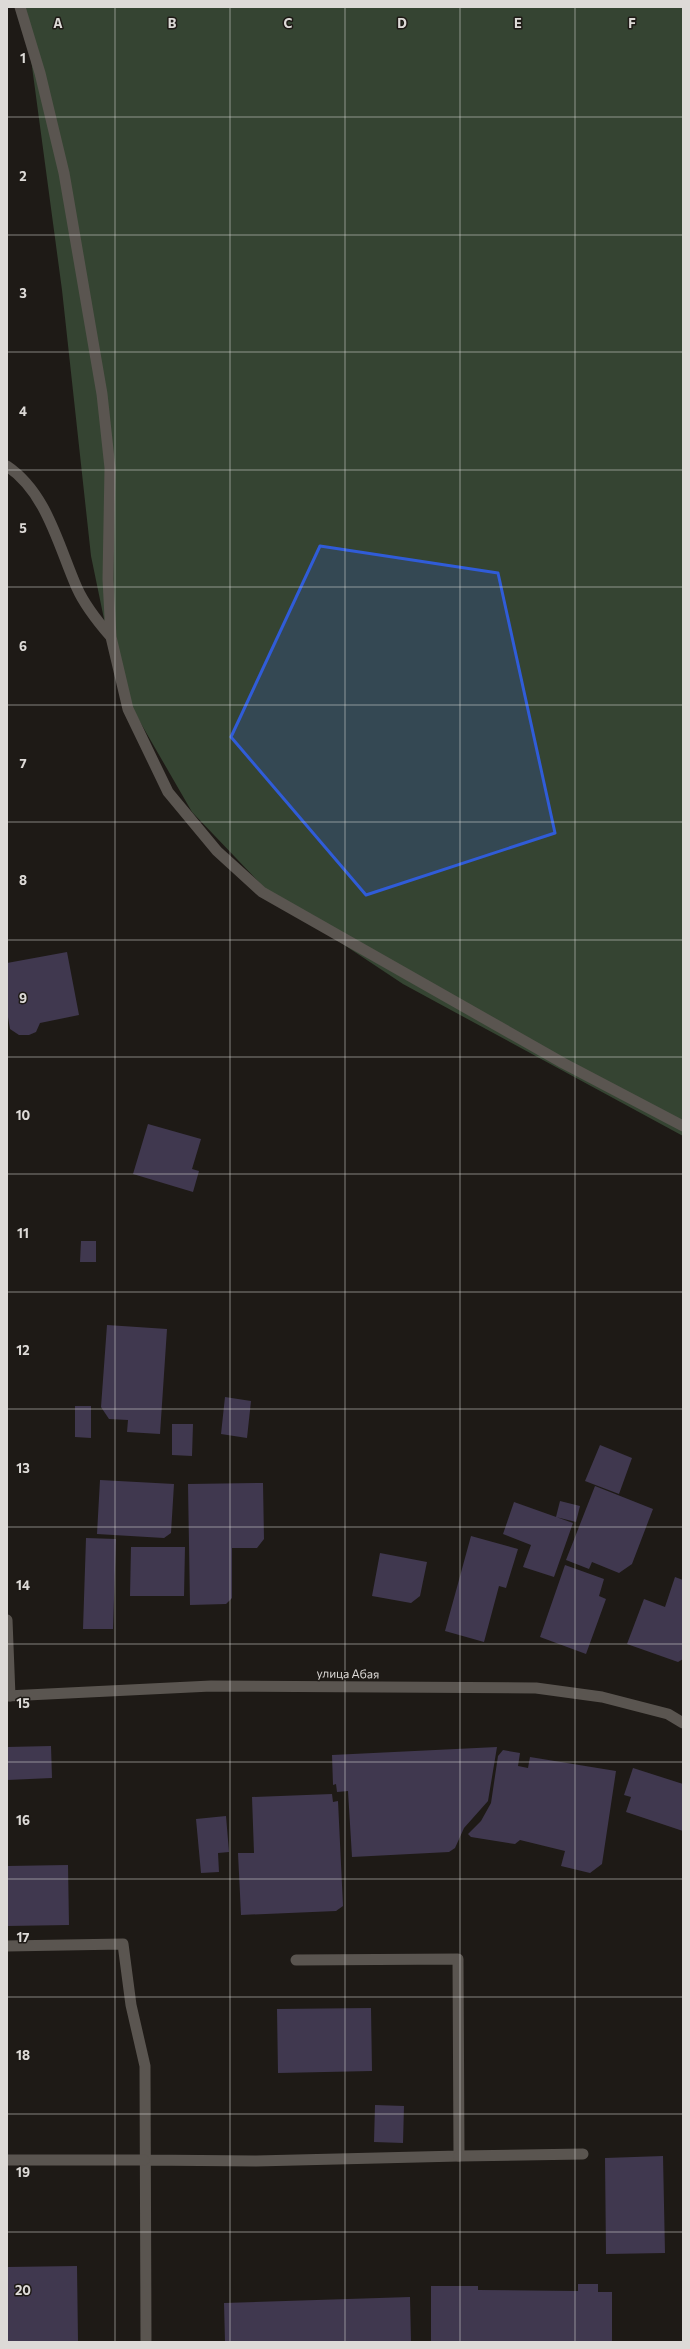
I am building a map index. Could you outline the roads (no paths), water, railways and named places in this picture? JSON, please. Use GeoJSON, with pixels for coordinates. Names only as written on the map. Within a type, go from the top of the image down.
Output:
{"type":"FeatureCollection","features":[{"type":"Feature","properties":{"kind":"street"},"geometry":{"type":"LineString","coordinates":[[20,7],[40,73],[64,173],[102,394],[110,468],[108,580],[111,637],[128,709],[168,792],[217,851],[262,892],[563,1063],[683,1126]]}},
{"type":"Feature","properties":{"kind":"street"},"geometry":{"type":"LineString","coordinates":[[7,466],[22,476],[39,500],[64,550],[77,588],[92,615],[111,637]]}},
{"type":"Feature","properties":{"kind":"street"},"geometry":{"type":"LineString","coordinates":[[7,1620],[8,1696]]}},
{"type":"Feature","properties":{"kind":"street","name":"улица Абая"},"geometry":{"type":"LineString","coordinates":[[8,1696],[211,1686],[536,1688],[602,1697],[668,1714],[683,1723]]}},
{"type":"Feature","properties":{"kind":"street"},"geometry":{"type":"LineString","coordinates":[[7,1946],[123,1944],[131,2005],[145,2066],[144,2160],[146,2342]]}},
{"type":"Feature","properties":{"kind":"street"},"geometry":{"type":"LineString","coordinates":[[296,1960],[458,1959],[459,2156]]}},
{"type":"Feature","properties":{"kind":"street"},"geometry":{"type":"LineString","coordinates":[[7,2160],[256,2161],[582,2154]]}}]}
